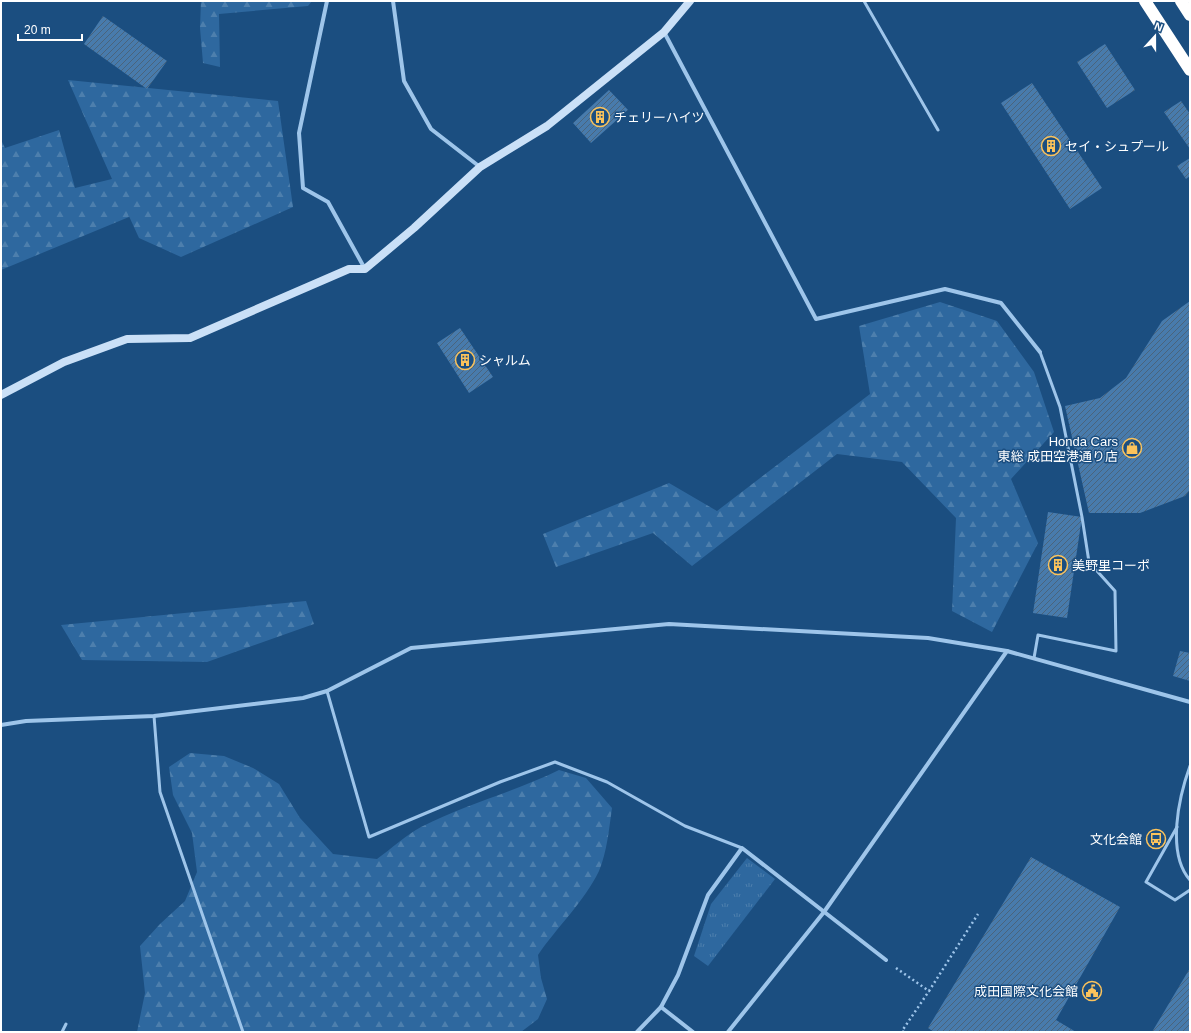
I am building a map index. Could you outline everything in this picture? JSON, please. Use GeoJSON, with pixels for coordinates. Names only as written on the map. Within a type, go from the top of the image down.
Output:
{"type":"FeatureCollection","features":[{"type":"Feature","properties":{"kind":"highway"},"geometry":{"type":"LineString","coordinates":[[1144,1],[1190,70]]}},
{"type":"Feature","properties":{"kind":"highway"},"geometry":{"type":"LineString","coordinates":[[1181,1],[1190,15]]}},
{"type":"Feature","properties":{"kind":"street"},"geometry":{"type":"LineString","coordinates":[[327,1],[299,133],[303,188],[328,202],[364,269]]}},
{"type":"Feature","properties":{"kind":"street"},"geometry":{"type":"LineString","coordinates":[[393,1],[404,81],[431,129],[480,167]]}},
{"type":"Feature","properties":{"kind":"street"},"geometry":{"type":"LineString","coordinates":[[1,395],[64,362],[127,339],[190,338],[349,269],[364,269],[414,228],[480,167],[547,126],[664,32],[690,1]]}},
{"type":"Feature","properties":{"kind":"street"},"geometry":{"type":"LineString","coordinates":[[664,32],[816,319],[945,289],[1001,302],[1040,352]]}},
{"type":"Feature","properties":{"kind":"street"},"geometry":{"type":"LineString","coordinates":[[1,725],[26,721],[154,716],[303,698],[326,691],[411,648],[669,624],[928,638],[1006,651],[1190,702]]}},
{"type":"Feature","properties":{"kind":"street"},"geometry":{"type":"LineString","coordinates":[[728,1032],[824,912],[1006,651]]}},
{"type":"Feature","properties":{"kind":"street"},"geometry":{"type":"LineString","coordinates":[[637,1032],[661,1007],[678,975],[708,895],[742,848],[886,960]]}},
{"type":"Feature","properties":{"kind":"street"},"geometry":{"type":"LineString","coordinates":[[661,1007],[693,1032]]}},
{"type":"Feature","properties":{"kind":"lane"},"geometry":{"type":"LineString","coordinates":[[864,1],[938,130]]}},
{"type":"Feature","properties":{"kind":"lane"},"geometry":{"type":"LineString","coordinates":[[1034,658],[1038,635],[1116,651],[1115,591],[1089,562],[1060,407],[1040,352]]}},
{"type":"Feature","properties":{"kind":"lane"},"geometry":{"type":"LineString","coordinates":[[326,691],[369,837],[500,782],[555,762],[607,782],[685,826],[742,848]]}},
{"type":"Feature","properties":{"kind":"lane"},"geometry":{"type":"LineString","coordinates":[[154,716],[160,792],[243,1032]]}},
{"type":"Feature","properties":{"kind":"lane"},"geometry":{"type":"LineString","coordinates":[[1190,766],[1182,789],[1177,835],[1180,860],[1190,880]]}},
{"type":"Feature","properties":{"kind":"lane"},"geometry":{"type":"LineString","coordinates":[[1178,825],[1146,882],[1175,900],[1190,890]]}},
{"type":"Feature","properties":{"kind":"lane"},"geometry":{"type":"LineString","coordinates":[[62,1032],[66,1024]]}},
{"type":"Feature","properties":{"kind":"path"},"geometry":{"type":"LineString","coordinates":[[904,1032],[902,1031],[978,914]]}},
{"type":"Feature","properties":{"kind":"path"},"geometry":{"type":"LineString","coordinates":[[886,960],[929,991]]}},
{"type":"Feature","properties":{"kind":"green space"},"geometry":{"type":"Polygon","coordinates":[[[201,1],[312,1],[308,6],[219,14],[220,67],[203,63],[200,28],[201,1]]]}},
{"type":"Feature","properties":{"kind":"green space"},"geometry":{"type":"Polygon","coordinates":[[[68,80],[278,101],[293,207],[181,257],[139,238],[128,214],[129,217],[1,270],[1,140],[5,148],[59,130],[75,188],[112,179],[68,80]]]}},
{"type":"Feature","properties":{"kind":"green space"},"geometry":{"type":"Polygon","coordinates":[[[940,302],[997,321],[1034,372],[1054,432],[1011,479],[1038,543],[992,632],[952,611],[956,518],[902,462],[837,454],[692,566],[653,533],[556,567],[543,534],[669,483],[717,511],[870,394],[859,326],[940,302]]]}},
{"type":"Feature","properties":{"kind":"green space"},"geometry":{"type":"Polygon","coordinates":[[[306,601],[314,624],[207,662],[82,660],[61,625],[306,601]]]}},
{"type":"Feature","properties":{"kind":"green space"},"geometry":{"type":"Polygon","coordinates":[[[190,753],[224,756],[253,768],[279,784],[300,818],[333,854],[377,859],[421,827],[455,811],[525,785],[559,770],[586,778],[612,808],[606,848],[602,864],[593,882],[578,904],[538,955],[541,978],[547,999],[538,1019],[521,1032],[137,1032],[145,993],[140,946],[160,924],[185,901],[197,872],[192,833],[173,795],[169,767],[190,753]]]}},
{"type":"Feature","properties":{"kind":"green space"},"geometry":{"type":"Polygon","coordinates":[[[747,858],[775,879],[708,966],[694,956],[711,904],[747,858]]]}},
{"type":"Feature","properties":{"kind":"building"},"geometry":{"type":"Polygon","coordinates":[[[103,16],[167,61],[147,89],[84,44],[103,16]]]}},
{"type":"Feature","properties":{"kind":"building"},"geometry":{"type":"Polygon","coordinates":[[[1105,44],[1135,90],[1107,108],[1077,62],[1105,44]]]}},
{"type":"Feature","properties":{"kind":"building","name":"セイ・シュプール"},"geometry":{"type":"Polygon","coordinates":[[[1032,83],[1102,188],[1070,209],[1001,103],[1032,83]]]}},
{"type":"Feature","properties":{"kind":"building","name":"チェリーハイツ"},"geometry":{"type":"Polygon","coordinates":[[[609,90],[628,110],[591,143],[573,123],[609,90]]]}},
{"type":"Feature","properties":{"kind":"building"},"geometry":{"type":"Polygon","coordinates":[[[1181,101],[1190,114],[1190,149],[1164,112],[1181,101]]]}},
{"type":"Feature","properties":{"kind":"building"},"geometry":{"type":"Polygon","coordinates":[[[1190,158],[1190,176],[1186,179],[1177,166],[1190,158]]]}},
{"type":"Feature","properties":{"kind":"building","name":"Honda Cars 東総 成田空港通り店"},"geometry":{"type":"Polygon","coordinates":[[[1190,301],[1190,490],[1185,496],[1140,513],[1089,513],[1065,406],[1100,398],[1126,378],[1162,321],[1190,301]]]}},
{"type":"Feature","properties":{"kind":"building","name":"シャルム"},"geometry":{"type":"Polygon","coordinates":[[[460,328],[493,377],[469,393],[437,343],[460,328]]]}},
{"type":"Feature","properties":{"kind":"building","name":"美野里コーポ"},"geometry":{"type":"Polygon","coordinates":[[[1048,512],[1082,517],[1067,618],[1033,613],[1048,512]]]}},
{"type":"Feature","properties":{"kind":"building"},"geometry":{"type":"Polygon","coordinates":[[[1180,651],[1190,653],[1190,681],[1173,676],[1180,651]]]}},
{"type":"Feature","properties":{"kind":"building","name":"成田国際文化会館"},"geometry":{"type":"Polygon","coordinates":[[[1031,857],[1120,907],[1056,1020],[1076,1032],[934,1032],[928,1028],[1031,857]]]}},
{"type":"Feature","properties":{"kind":"building"},"geometry":{"type":"Polygon","coordinates":[[[1190,968],[1190,1032],[1152,1032],[1190,968]]]}},
{"type":"Feature","properties":{"kind":"place","name":"チェリーハイツ"},"geometry":{"type":"Point","coordinates":[600,117]}},
{"type":"Feature","properties":{"kind":"place","name":"セイ・シュプール"},"geometry":{"type":"Point","coordinates":[1051,146]}},
{"type":"Feature","properties":{"kind":"place","name":"シャルム"},"geometry":{"type":"Point","coordinates":[465,360]}},
{"type":"Feature","properties":{"kind":"place","name":"Honda Cars 東総 成田空港通り店"},"geometry":{"type":"Point","coordinates":[1132,448]}},
{"type":"Feature","properties":{"kind":"place","name":"美野里コーポ"},"geometry":{"type":"Point","coordinates":[1058,565]}},
{"type":"Feature","properties":{"kind":"place","name":"文化会館"},"geometry":{"type":"Point","coordinates":[1156,839]}},
{"type":"Feature","properties":{"kind":"place","name":"成田国際文化会館"},"geometry":{"type":"Point","coordinates":[1092,991]}}]}
